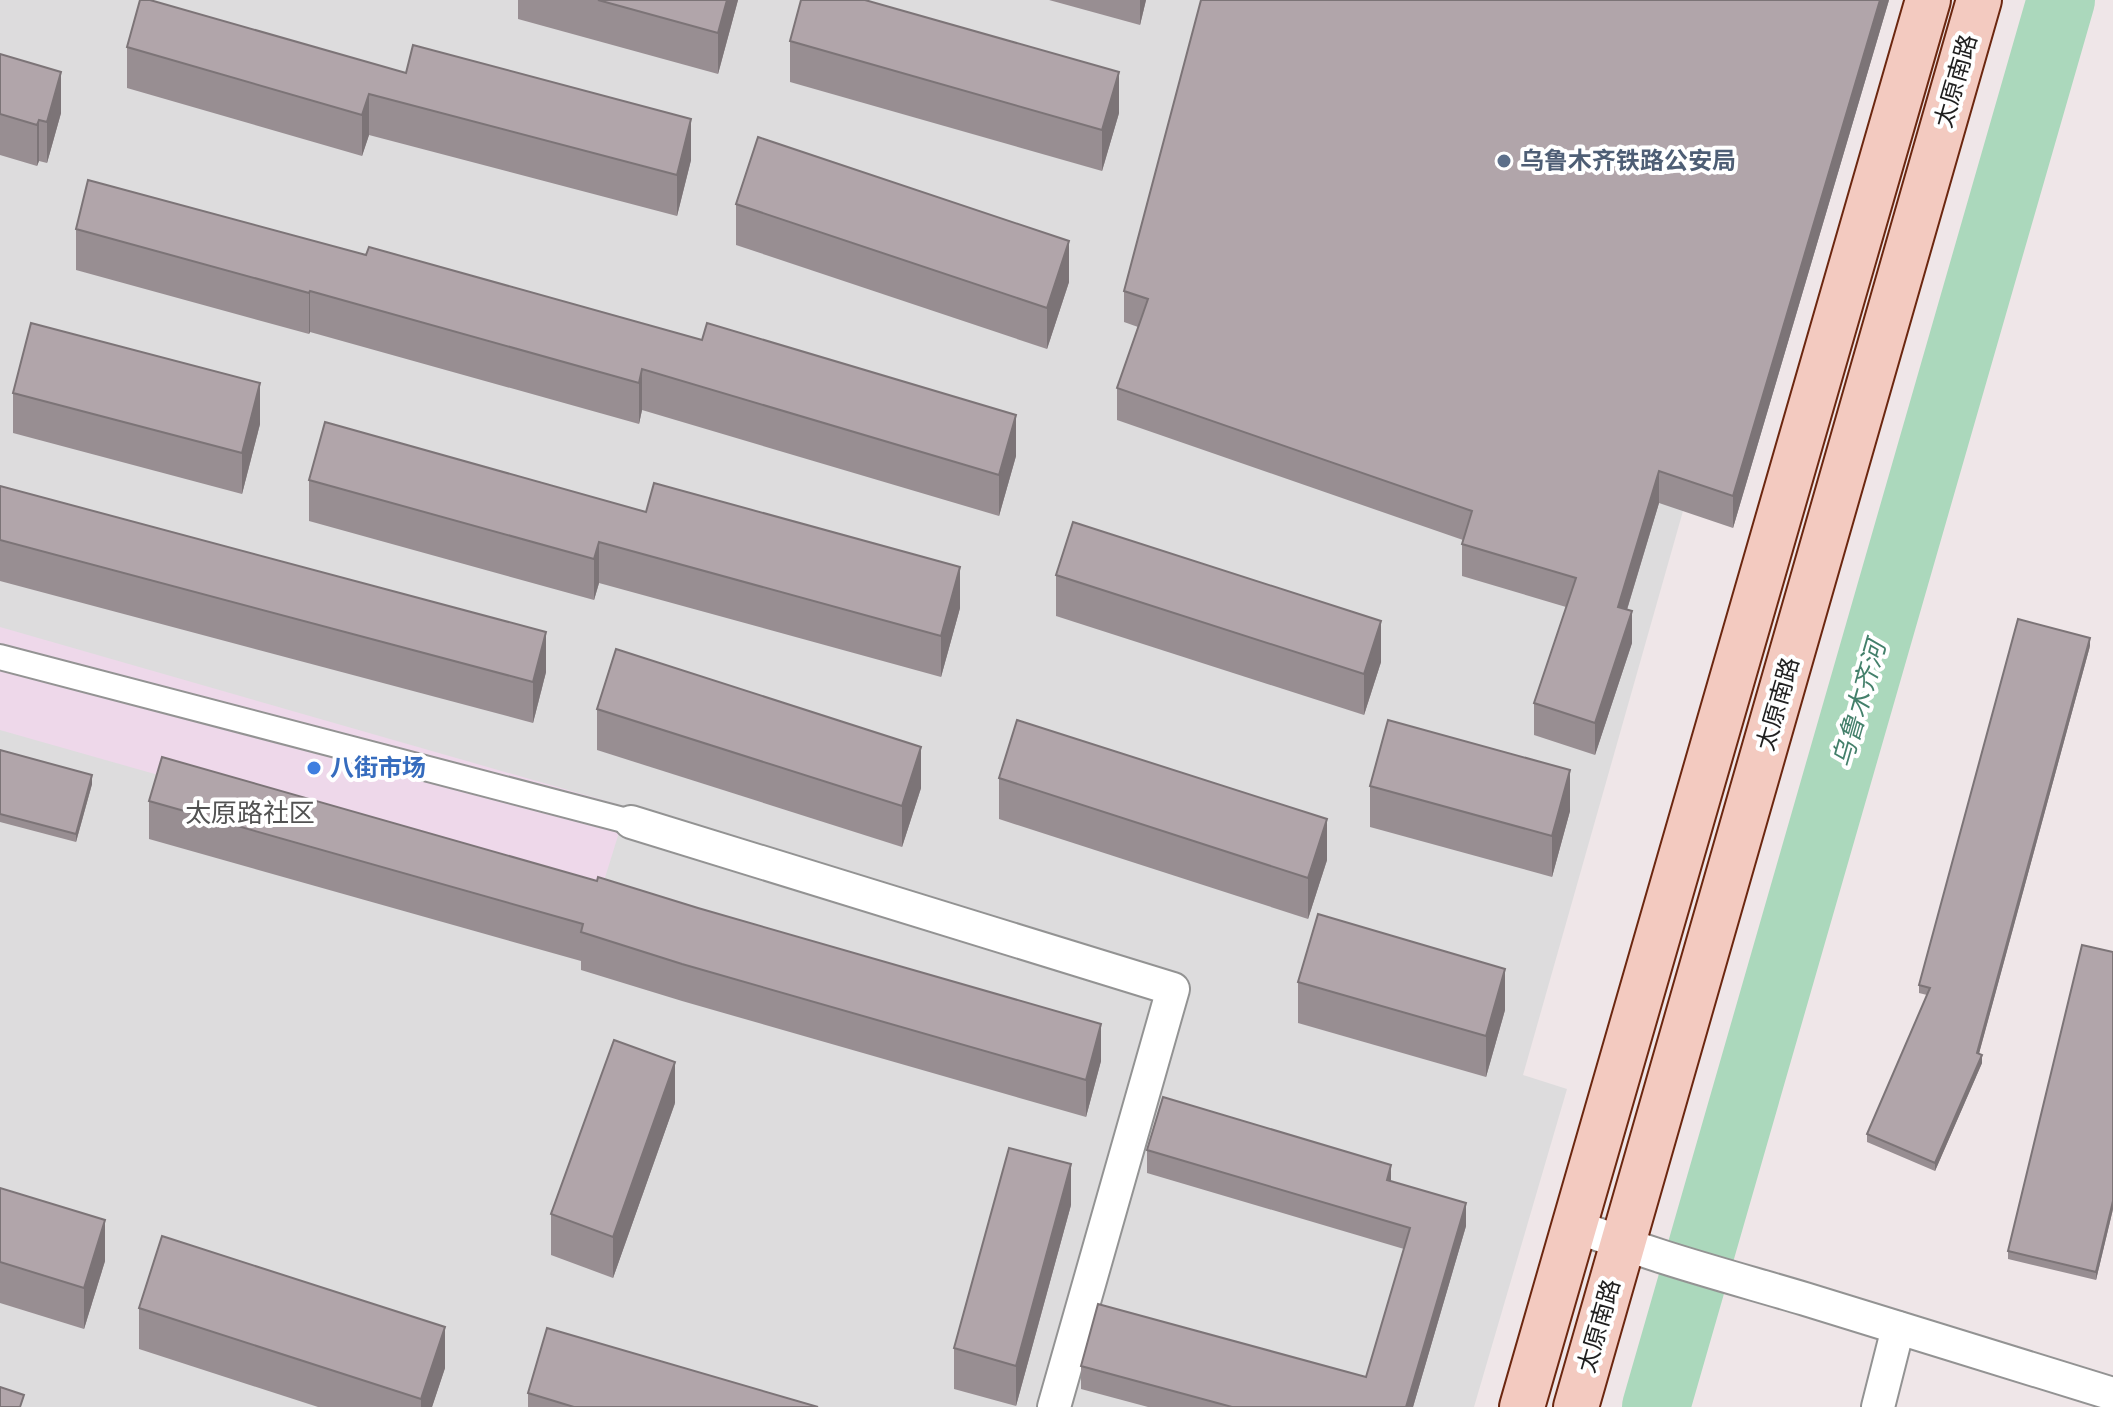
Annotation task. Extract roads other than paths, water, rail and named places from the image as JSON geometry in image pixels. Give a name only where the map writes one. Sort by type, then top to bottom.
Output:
[{"type":"main road","points":[[1522,1407],[1928,0]]},
{"type":"main road","name":"太原南路","points":[[1576,1407],[1979,0]]},
{"type":"street","points":[[0,657],[631,822],[1173,989],[1054,1407]]},
{"type":"street","points":[[1574,1225],[1663,1258],[2113,1394]]},
{"type":"street","points":[[1878,1407],[1898,1328]]},
{"type":"waterway","name":"乌鲁木齐河","points":[[1656,1407],[2061,0]]},
{"type":"place","name":"乌鲁木齐铁路公安局","points":[[1504,161]]},
{"type":"place","name":"八街市场","points":[[314,768]]},
{"type":"district","name":"太原路社区","points":[[250,813]]}]
